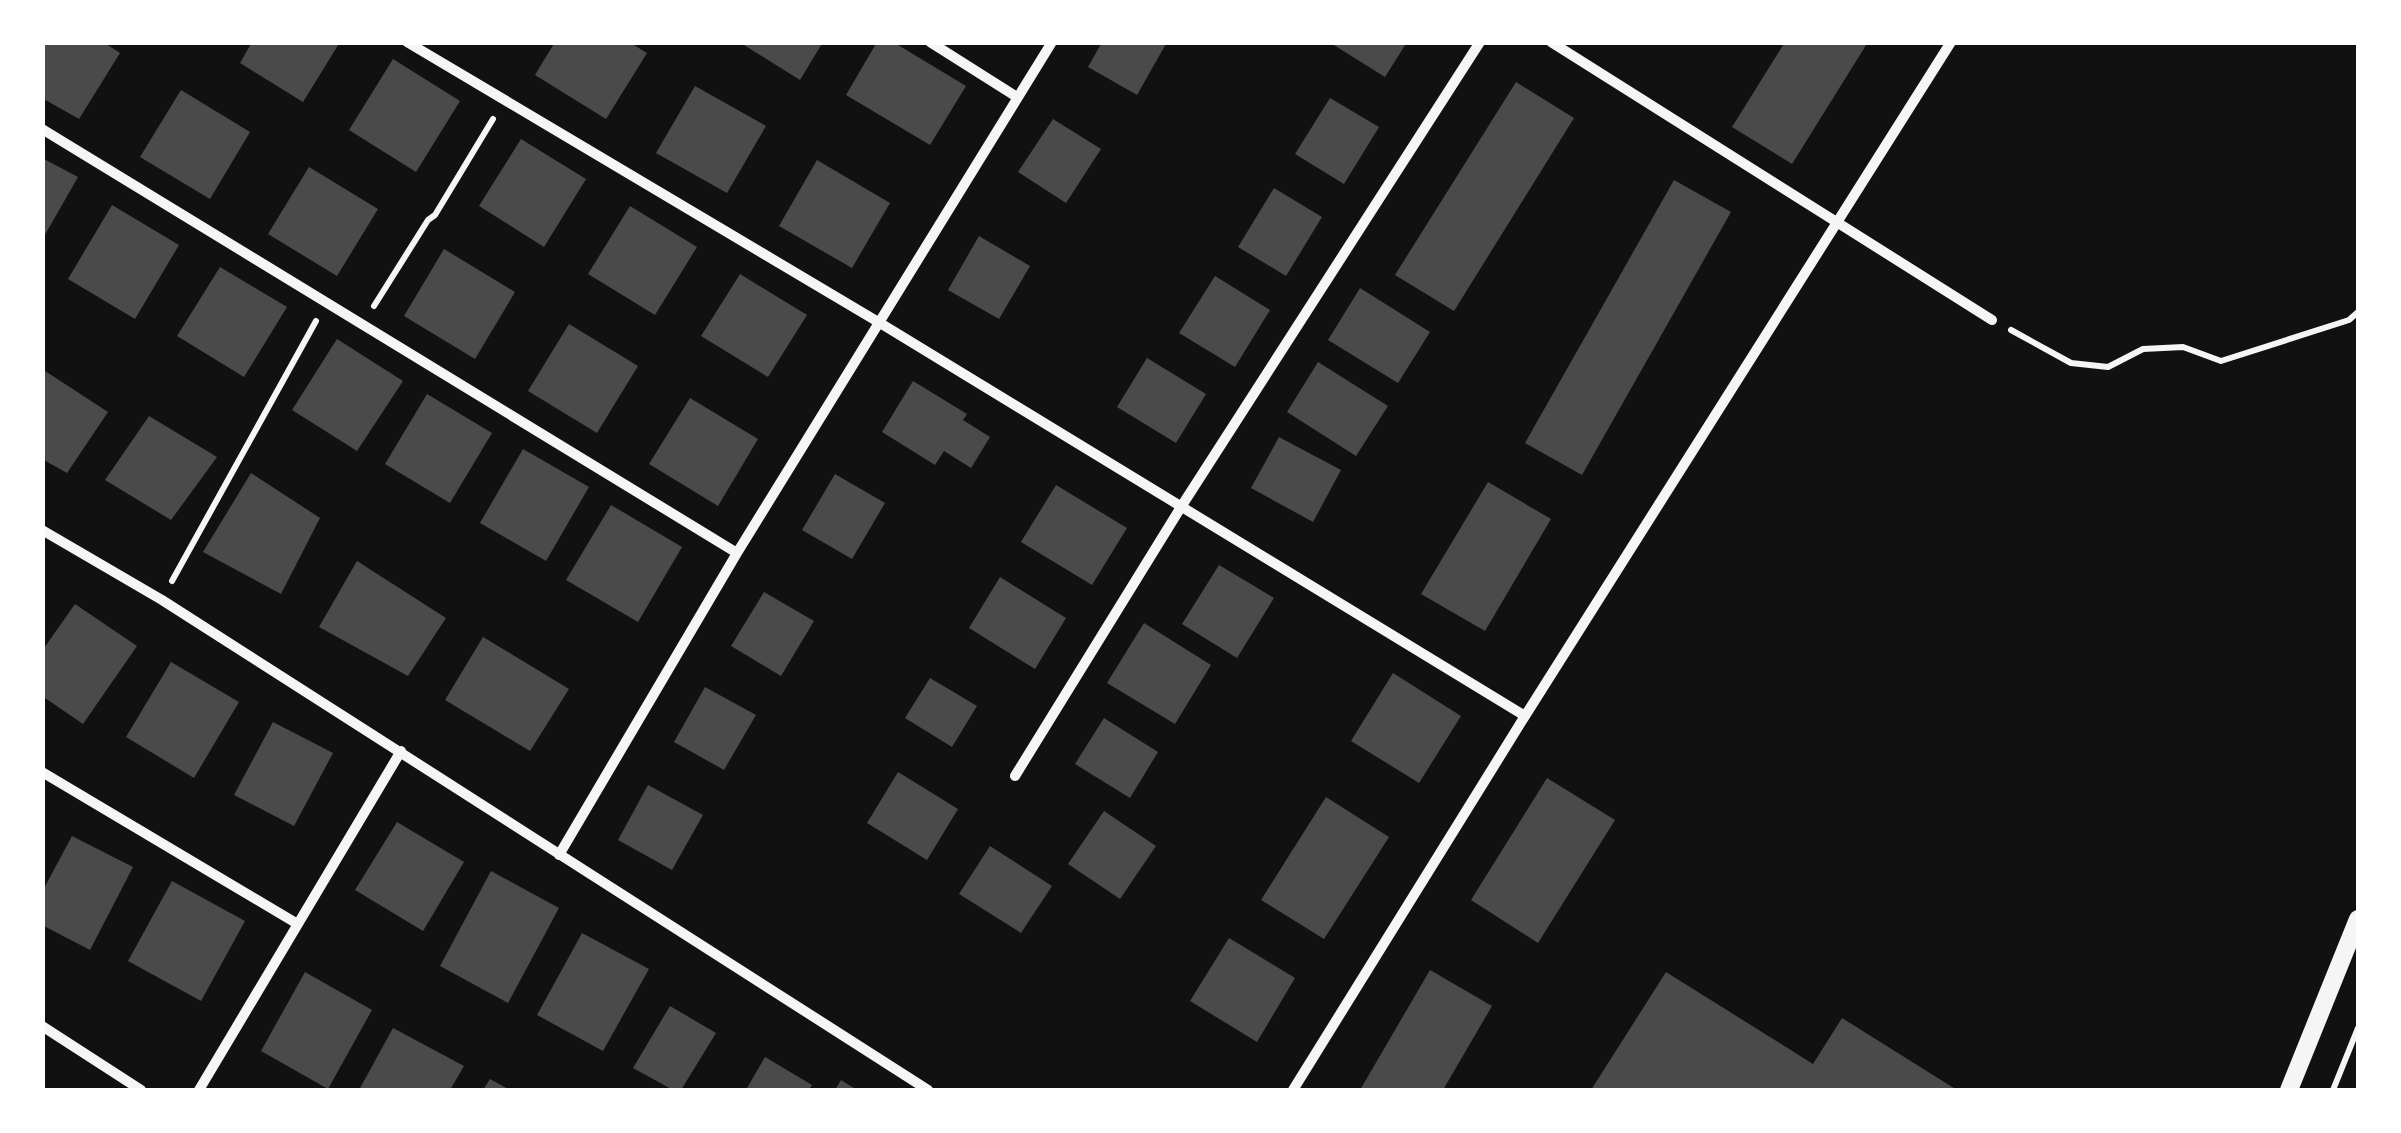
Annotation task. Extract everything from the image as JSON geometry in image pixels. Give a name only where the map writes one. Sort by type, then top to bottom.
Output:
[{"type":"street","points":[[407,42],[880,323],[1525,716]]},
{"type":"street","points":[[930,42],[1017,97]]},
{"type":"street","points":[[558,855],[737,553],[1052,42]]},
{"type":"street","points":[[1015,776],[1181,507],[1480,42]]},
{"type":"street","points":[[1551,42],[1992,320]]},
{"type":"street","points":[[1294,1090],[1951,42]]},
{"type":"street","points":[[42,129],[737,553]]},
{"type":"street","points":[[42,530],[162,600],[401,751],[928,1090]]},
{"type":"street","points":[[198,1090],[401,751]]},
{"type":"street","points":[[42,772],[296,923]]},
{"type":"street","points":[[2289,1090],[2358,919]]},
{"type":"street","points":[[42,1026],[141,1090]]},
{"type":"path","points":[[362,324],[428,220],[435,215],[504,101]]},
{"type":"path","points":[[162,600],[326,302]]},
{"type":"path","points":[[1992,320],[2071,364],[2108,368],[2143,349],[2183,347],[2221,361],[2349,320],[2358,312]]},
{"type":"path","points":[[2334,1090],[2358,1028]]},
{"type":"building","points":[[42,42],[103,42],[120,53],[79,119],[42,98]]},
{"type":"building","points":[[252,42],[340,42],[303,102],[240,63]]},
{"type":"building","points":[[555,42],[629,42],[647,53],[606,119],[535,75]]},
{"type":"building","points":[[739,42],[823,42],[800,80]]},
{"type":"building","points":[[877,42],[893,42],[966,86],[930,145],[846,95]]},
{"type":"building","points":[[1102,42],[1167,42],[1137,95],[1088,67]]},
{"type":"building","points":[[1329,42],[1407,42],[1385,77]]},
{"type":"building","points":[[1785,42],[1868,42],[1792,164],[1732,127]]},
{"type":"building","points":[[393,59],[460,101],[416,172],[349,130]]},
{"type":"building","points":[[1516,82],[1574,118],[1454,311],[1395,275]]},
{"type":"building","points":[[695,86],[766,126],[727,193],[656,153]]},
{"type":"building","points":[[181,90],[250,132],[210,199],[140,157]]},
{"type":"building","points":[[1330,98],[1379,127],[1344,184],[1295,154]]},
{"type":"building","points":[[1053,119],[1101,149],[1066,203],[1018,172]]},
{"type":"building","points":[[521,139],[586,179],[544,247],[479,206]]},
{"type":"building","points":[[42,158],[78,177],[42,240]]},
{"type":"building","points":[[817,160],[890,203],[852,268],[779,226]]},
{"type":"building","points":[[309,167],[378,209],[337,276],[268,234]]},
{"type":"building","points":[[1674,180],[1731,212],[1582,475],[1525,443]]},
{"type":"building","points":[[1274,188],[1322,217],[1286,276],[1238,247]]},
{"type":"building","points":[[112,205],[179,245],[135,319],[68,279]]},
{"type":"building","points":[[630,206],[697,247],[655,315],[588,274]]},
{"type":"building","points":[[979,236],[1030,266],[999,319],[948,290]]},
{"type":"building","points":[[444,249],[515,292],[475,359],[404,316]]},
{"type":"building","points":[[220,267],[287,307],[244,377],[177,336]]},
{"type":"building","points":[[740,274],[807,315],[768,377],[701,336]]},
{"type":"building","points":[[1215,276],[1270,310],[1235,367],[1179,333]]},
{"type":"building","points":[[1360,288],[1430,332],[1398,383],[1328,340]]},
{"type":"building","points":[[569,324],[638,366],[597,433],[528,391]]},
{"type":"building","points":[[337,339],[403,381],[357,451],[292,410]]},
{"type":"building","points":[[1147,358],[1206,394],[1176,443],[1117,407]]},
{"type":"building","points":[[1318,362],[1388,406],[1356,456],[1287,412]]},
{"type":"building","points":[[42,369],[108,412],[67,473],[42,459]]},
{"type":"building","points":[[913,381],[967,414],[963,420],[990,437],[971,468],[944,451],[935,465],[882,432]]},
{"type":"building","points":[[427,394],[492,433],[450,503],[385,464]]},
{"type":"building","points":[[690,398],[758,439],[718,506],[649,464]]},
{"type":"building","points":[[149,416],[217,457],[171,520],[105,480]]},
{"type":"building","points":[[1279,437],[1341,470],[1313,522],[1251,488]]},
{"type":"building","points":[[523,449],[589,487],[546,561],[480,523]]},
{"type":"building","points":[[251,473],[320,518],[281,594],[203,552]]},
{"type":"building","points":[[835,474],[885,503],[852,559],[802,530]]},
{"type":"building","points":[[1488,482],[1551,519],[1485,631],[1421,594]]},
{"type":"building","points":[[1056,485],[1127,528],[1092,585],[1021,542]]},
{"type":"building","points":[[611,505],[682,547],[638,622],[566,580]]},
{"type":"building","points":[[357,561],[446,618],[408,676],[319,627]]},
{"type":"building","points":[[1219,565],[1274,598],[1237,658],[1182,624]]},
{"type":"building","points":[[1000,577],[1066,618],[1035,669],[969,628]]},
{"type":"building","points":[[764,592],[814,621],[781,676],[731,646]]},
{"type":"building","points":[[75,604],[137,646],[83,724],[42,696],[42,651]]},
{"type":"building","points":[[1144,623],[1211,665],[1175,724],[1107,683]]},
{"type":"building","points":[[483,637],[569,689],[530,751],[445,700]]},
{"type":"building","points":[[171,662],[239,702],[194,778],[126,737]]},
{"type":"building","points":[[1393,673],[1461,716],[1419,783],[1351,741]]},
{"type":"building","points":[[930,678],[977,706],[952,747],[905,718]]},
{"type":"building","points":[[705,687],[756,715],[724,770],[674,742]]},
{"type":"building","points":[[1104,718],[1158,752],[1130,798],[1075,764]]},
{"type":"building","points":[[273,722],[333,753],[294,826],[234,795]]},
{"type":"building","points":[[898,772],[958,809],[927,860],[867,823]]},
{"type":"building","points":[[1547,778],[1615,820],[1538,943],[1471,900]]},
{"type":"building","points":[[648,785],[703,815],[672,870],[618,840]]},
{"type":"building","points":[[1326,797],[1389,837],[1324,939],[1261,900]]},
{"type":"building","points":[[1104,811],[1156,846],[1120,899],[1068,864]]},
{"type":"building","points":[[397,822],[464,862],[423,931],[355,890]]},
{"type":"building","points":[[72,836],[133,867],[90,950],[42,925],[42,892]]},
{"type":"building","points":[[990,846],[1052,886],[1021,933],[959,894]]},
{"type":"building","points":[[491,871],[559,908],[508,1003],[440,966]]},
{"type":"building","points":[[172,881],[245,921],[201,1001],[128,961]]},
{"type":"building","points":[[582,933],[649,969],[603,1051],[537,1015]]},
{"type":"building","points":[[1229,938],[1295,978],[1257,1042],[1190,1001]]},
{"type":"building","points":[[1430,970],[1492,1006],[1443,1090],[1360,1090]]},
{"type":"building","points":[[305,972],[372,1010],[328,1089],[261,1051]]},
{"type":"building","points":[[1666,972],[1813,1064],[1842,1018],[1957,1090],[1591,1090]]},
{"type":"building","points":[[670,1006],[716,1033],[681,1090],[673,1090],[633,1068]]},
{"type":"building","points":[[393,1028],[464,1066],[450,1090],[359,1090]]},
{"type":"building","points":[[765,1057],[812,1085],[809,1090],[746,1090]]},
{"type":"building","points":[[490,1079],[510,1090],[483,1090]]},
{"type":"building","points":[[841,1080],[857,1090],[835,1090]]}]
